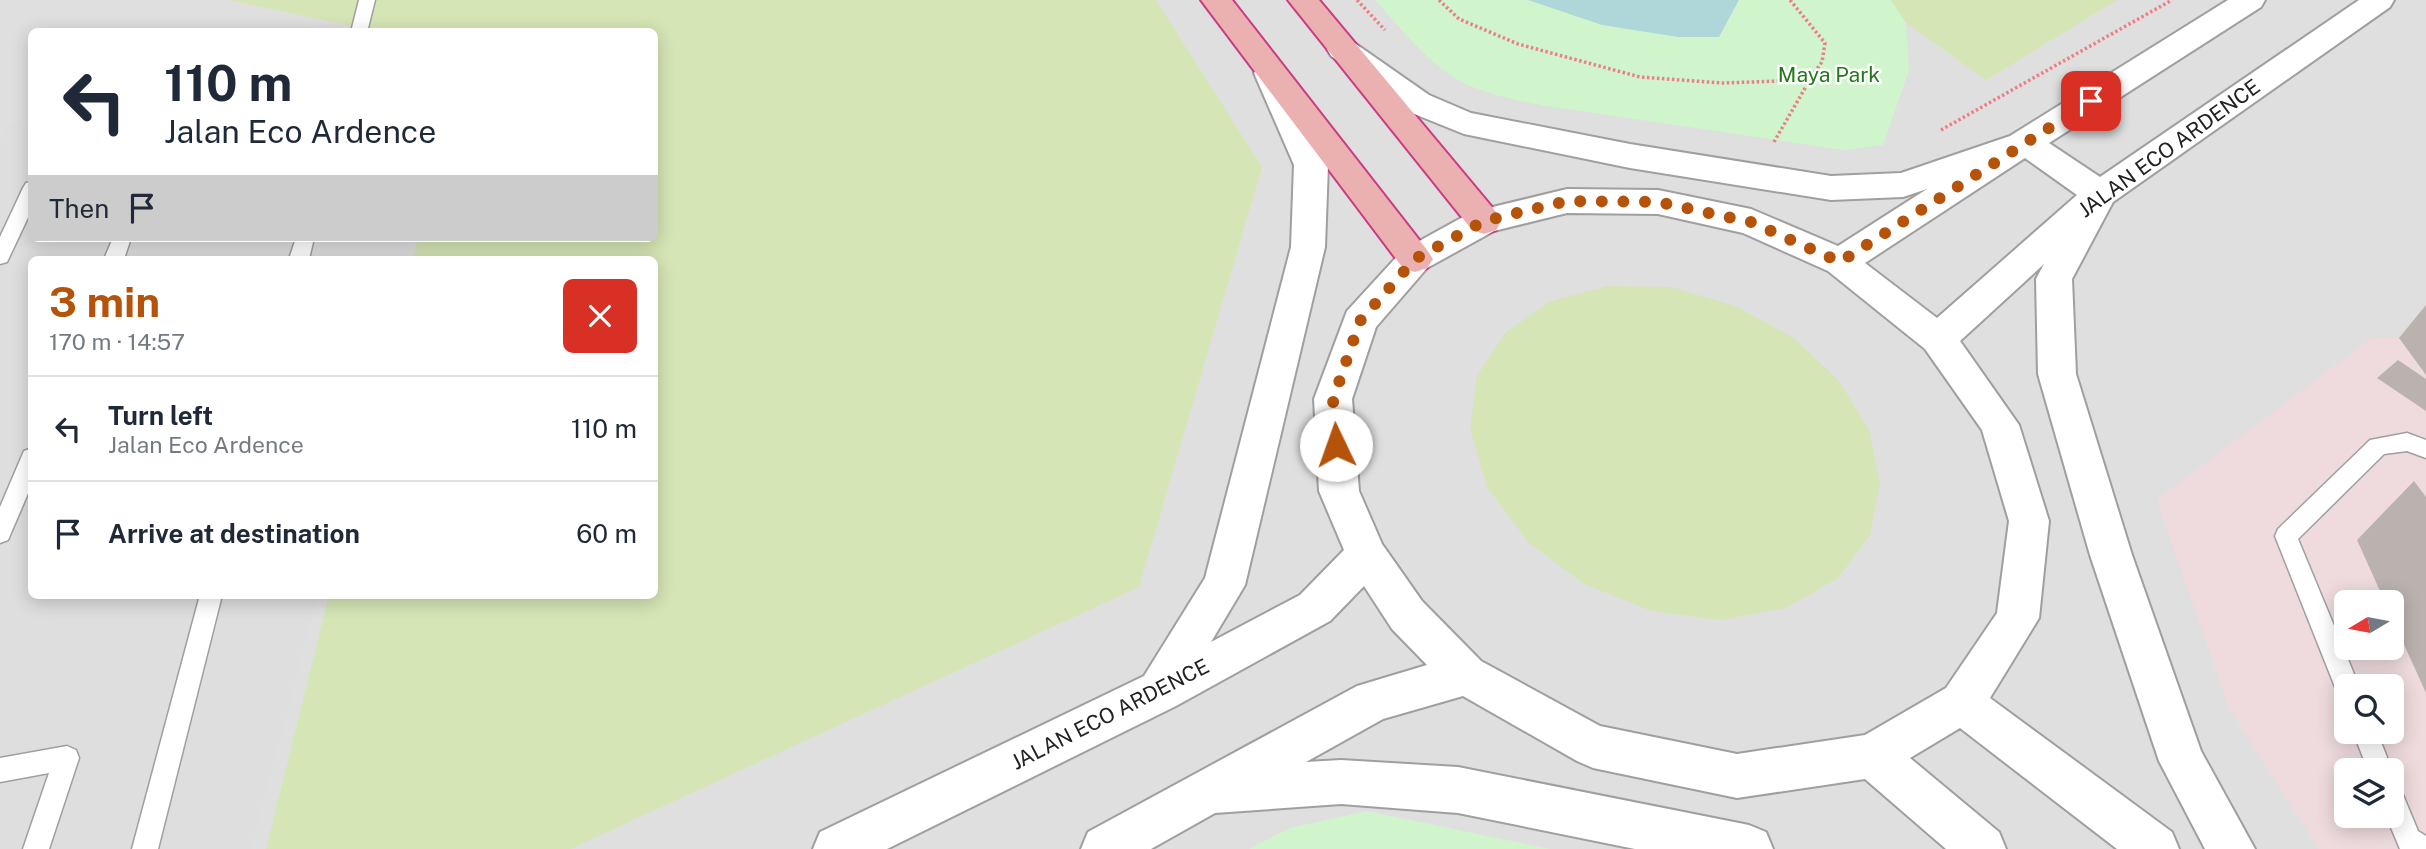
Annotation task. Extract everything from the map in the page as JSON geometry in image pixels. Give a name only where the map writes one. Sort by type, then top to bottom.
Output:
[{"type":"highway","points":[[1216,0],[1415,259]]},
{"type":"highway","points":[[1303,0],[1484,221]]},
{"type":"street","points":[[1840,262],[2199,30],[2250,0]]},
{"type":"street","name":"JALAN ECO ARDENCE","points":[[1938,339],[2100,194],[2379,0]]},
{"type":"street","points":[[1341,47],[1418,103],[1464,124],[1630,156],[1831,188],[1903,184],[2026,143]]},
{"type":"street","points":[[1160,691],[1193,632],[1224,585],[1308,247],[1311,165],[1270,73]]},
{"type":"street","points":[[2026,143],[2100,194],[2054,279],[2057,374],[2111,555],[2182,761],[2231,849]]},
{"type":"street","points":[[1567,201],[1658,202],[1751,222],[1840,262],[1938,339],[2000,425],[2029,521],[2018,618],[1962,703],[1872,756],[1737,776],[1593,746],[1466,675],[1407,615],[1367,555],[1339,491],[1333,400],[1360,321],[1415,259],[1484,221],[1567,201]]},
{"type":"street","name":"JALAN ECO ARDENCE","points":[[837,849],[1160,691],[1315,608],[1367,555]]},
{"type":"street","points":[[1105,849],[1373,701],[1466,675]]},
{"type":"street","points":[[1962,703],[2155,849]]},
{"type":"street","points":[[1872,756],[1982,849]]},
{"type":"street","points":[[1210,791],[1341,782],[1458,790],[1748,849]]},
{"type":"lane","points":[[360,28],[367,0]]},
{"type":"lane","points":[[0,257],[28,197]]},
{"type":"lane","points":[[2342,674],[2286,536],[2378,446],[2407,442],[2426,449]]},
{"type":"lane","points":[[0,533],[28,466]]},
{"type":"lane","points":[[145,849],[210,599]]},
{"type":"lane","points":[[0,770],[67,758],[36,849]]},
{"type":"lane","points":[[2404,828],[2409,840],[2422,849]]},
{"type":"path","points":[[1357,0],[1385,31]]},
{"type":"path","points":[[1439,0],[1458,19],[1518,44],[1640,77],[1722,83],[1780,81],[1812,76]]},
{"type":"path","points":[[1766,176],[1769,153],[1822,62],[1825,43],[1790,0]]},
{"type":"path","points":[[1937,132],[2172,0]]},
{"type":"shaded area","points":[[0,0],[2426,0],[2426,849],[0,849]]},
{"type":"shaded area","points":[[28,121],[28,242],[412,242],[408,256],[28,256],[28,599],[317,599],[251,849],[0,849],[0,141],[9,124]]},
{"type":"shaded area","points":[[2371,338],[2399,338],[2426,375],[2426,849],[2319,849],[2229,708],[2157,500]]},
{"type":"green space","points":[[229,0],[1156,0],[1262,167],[1139,587],[570,849],[266,849],[328,599],[658,599],[658,256],[414,256],[417,242],[658,242],[658,28],[361,28]]},
{"type":"green space","name":"Maya Park","points":[[1375,0],[1891,0],[1906,23],[1909,70],[1883,145],[1844,150],[1541,105],[1485,91],[1463,83],[1432,61]]},
{"type":"green space","points":[[1891,0],[2117,0],[1986,80],[1906,23]]},
{"type":"green space","points":[[1608,286],[1671,287],[1736,306],[1795,339],[1839,381],[1869,430],[1880,484],[1870,535],[1838,578],[1786,608],[1721,620],[1651,611],[1584,584],[1528,542],[1487,487],[1470,429],[1477,376],[1506,332],[1551,301]]},
{"type":"green space","points":[[1367,811],[1550,849],[1249,849],[1290,828]]},
{"type":"water","points":[[1528,0],[1739,0],[1719,37],[1678,37],[1602,25]]},
{"type":"building","points":[[2426,305],[2426,375],[2399,338]]},
{"type":"building","points":[[2398,360],[2426,379],[2426,411],[2377,378]]},
{"type":"building","points":[[2414,481],[2426,497],[2426,693],[2404,644],[2404,590],[2380,590],[2357,540]]},
{"type":"route","points":[[1336,445],[1333,400],[1360,321],[1415,259],[1484,221],[1567,201],[1658,202],[1751,222],[1840,262],[2091,101]]}]
